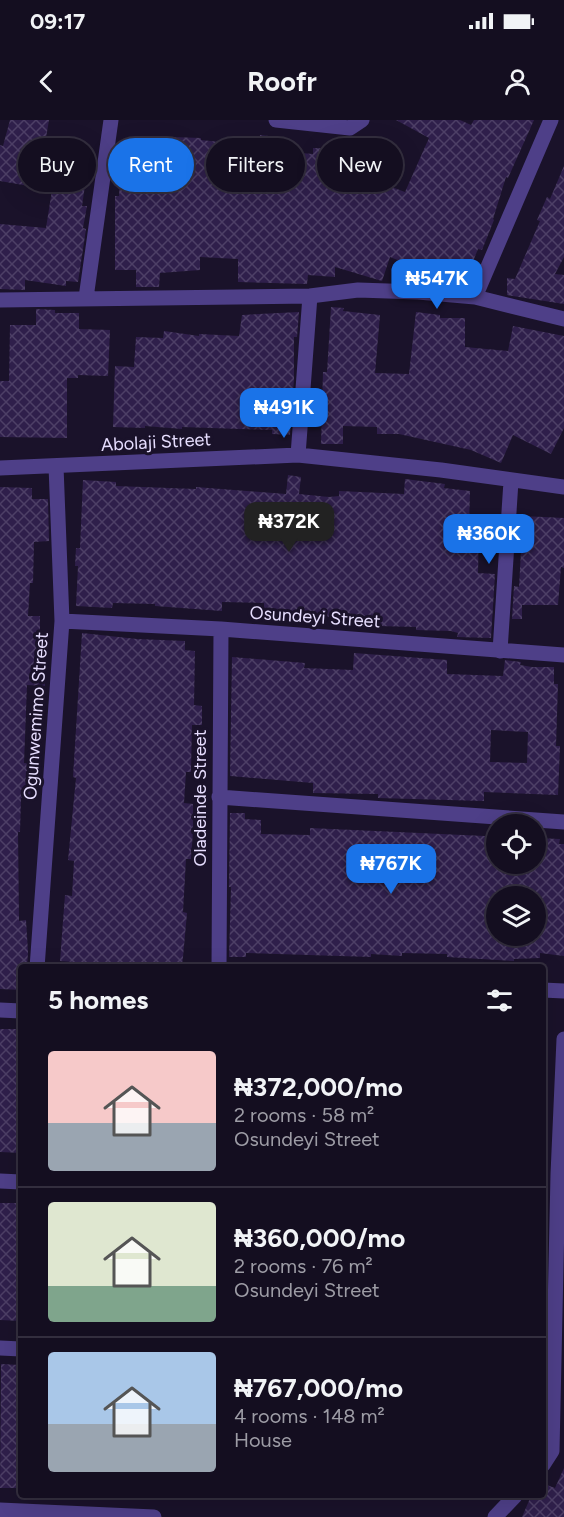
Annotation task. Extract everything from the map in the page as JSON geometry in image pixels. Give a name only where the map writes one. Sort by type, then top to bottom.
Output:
[{"type":"street","points":[[86,298],[111,120]]},
{"type":"street","points":[[276,120],[350,128],[362,120]]},
{"type":"street","points":[[474,297],[551,120]]},
{"type":"street","points":[[0,300],[310,296],[358,290],[418,292],[474,297],[564,319]]},
{"type":"street","points":[[298,455],[310,296]]},
{"type":"street","name":"Abolaji Street","points":[[0,468],[298,455],[441,470],[564,487]]},
{"type":"street","name":"Ogunwemimo Street","points":[[36,964],[62,621],[56,466]]},
{"type":"street","points":[[500,651],[511,481]]},
{"type":"street","name":"Osundeyi Street","points":[[62,621],[221,629],[564,655]]},
{"type":"street","name":"Oladeinde Street","points":[[219,964],[221,629]]},
{"type":"street","points":[[219,797],[564,822]]},
{"type":"street","points":[[546,990],[564,991]]},
{"type":"street","points":[[0,1010],[18,1011]]},
{"type":"street","points":[[546,1460],[552,1451],[548,1368],[564,1039]]},
{"type":"street","points":[[0,1181],[18,1182]]},
{"type":"street","points":[[0,1348],[18,1349]]},
{"type":"street","points":[[495,1517],[513,1498]]},
{"type":"street","points":[[0,1510],[154,1517]]},
{"type":"building","points":[[10,120],[49,120],[46,138],[18,138],[18,184],[0,181],[0,145],[3,146]]},
{"type":"building","points":[[396,120],[460,120],[471,125],[474,120],[534,120],[508,178],[506,177],[494,220],[482,250],[478,249],[463,286],[390,257],[382,281],[335,267],[335,277],[308,275],[307,284],[238,282],[238,259],[200,257],[200,270],[160,273],[159,287],[136,287],[136,270],[115,270],[115,196],[119,196],[119,192],[194,192],[194,138],[172,137],[201,138],[206,141],[206,192],[305,192],[305,153],[313,154],[313,148],[317,148],[317,192],[405,192],[429,138]]},
{"type":"building","points":[[260,135],[277,138],[260,138]]},
{"type":"building","points":[[564,166],[564,257],[555,274],[564,275],[564,304],[507,295],[507,278],[515,279],[540,221],[537,220],[547,197],[550,199]]},
{"type":"building","points":[[52,192],[84,192],[82,206],[87,206],[83,228],[86,229],[78,282],[66,281],[66,286],[25,280],[25,290],[0,289],[0,224],[46,228]]},
{"type":"building","points":[[331,307],[344,308],[343,311],[380,315],[375,373],[409,374],[416,312],[440,315],[440,318],[465,318],[465,347],[508,351],[513,326],[564,336],[564,428],[551,454],[513,435],[501,463],[471,450],[399,434],[377,434],[377,427],[343,426],[343,444],[321,444],[323,372],[327,372]]},
{"type":"building","points":[[36,309],[55,310],[55,313],[79,313],[79,329],[110,330],[108,376],[78,375],[78,378],[67,378],[67,438],[0,437],[0,381],[9,381],[10,325],[36,325]]},
{"type":"building","points":[[299,312],[297,337],[294,337],[290,435],[272,434],[272,430],[113,427],[115,366],[134,367],[136,337],[163,338],[164,331],[199,336],[199,334],[239,336],[242,315]]},
{"type":"building","points":[[288,475],[301,477],[299,494],[329,497],[339,496],[339,491],[404,494],[405,479],[445,484],[444,488],[470,491],[469,526],[479,526],[478,573],[495,574],[491,638],[457,637],[458,633],[451,631],[416,630],[416,627],[377,626],[377,621],[264,611],[264,603],[222,602],[222,611],[155,606],[155,604],[113,603],[112,608],[76,606],[78,566],[75,566],[76,548],[80,548],[83,480],[116,482],[116,486],[196,489],[196,487],[286,494]]},
{"type":"building","points":[[0,487],[32,488],[32,499],[48,499],[49,541],[34,542],[33,583],[30,583],[28,616],[40,616],[40,651],[46,651],[45,686],[27,685],[24,763],[32,764],[30,798],[21,798],[20,832],[18,832],[19,921],[26,920],[27,964],[18,964],[18,990],[0,989]]},
{"type":"building","points":[[523,516],[564,518],[564,568],[561,567],[558,605],[522,605],[522,619],[512,619],[514,586],[519,587]]},
{"type":"building","points":[[82,633],[185,641],[185,650],[195,651],[194,705],[202,706],[202,725],[192,725],[191,772],[186,772],[184,803],[193,804],[193,831],[191,859],[186,859],[183,912],[187,913],[182,964],[100,964],[60,961],[65,895],[72,896],[74,861],[68,860],[76,778],[73,777]]},
{"type":"building","points":[[354,653],[447,660],[447,674],[503,676],[505,660],[521,662],[520,665],[532,667],[554,667],[554,684],[558,684],[556,746],[560,746],[558,795],[484,792],[484,801],[378,798],[378,794],[313,793],[313,783],[230,776],[232,657],[305,663],[304,668],[353,670]],"holes":[[[491,730],[528,732],[527,763],[490,762]]]},
{"type":"building","points":[[230,813],[245,813],[245,819],[261,820],[261,834],[310,835],[310,828],[485,836],[486,874],[546,874],[546,838],[560,839],[559,844],[564,844],[564,956],[540,953],[540,958],[514,959],[514,961],[447,957],[447,954],[402,953],[402,956],[371,954],[371,957],[246,953],[246,957],[229,957],[231,887],[229,887]]},
{"type":"building","points":[[0,1029],[18,1029],[18,1153],[0,1152]]},
{"type":"building","points":[[0,1203],[18,1203],[18,1321],[0,1320]]},
{"type":"building","points":[[1,1364],[18,1365],[16,1488],[0,1488]]},
{"type":"building","points":[[564,1468],[564,1517],[522,1517],[530,1498],[546,1498],[546,1485],[555,1488]]}]
